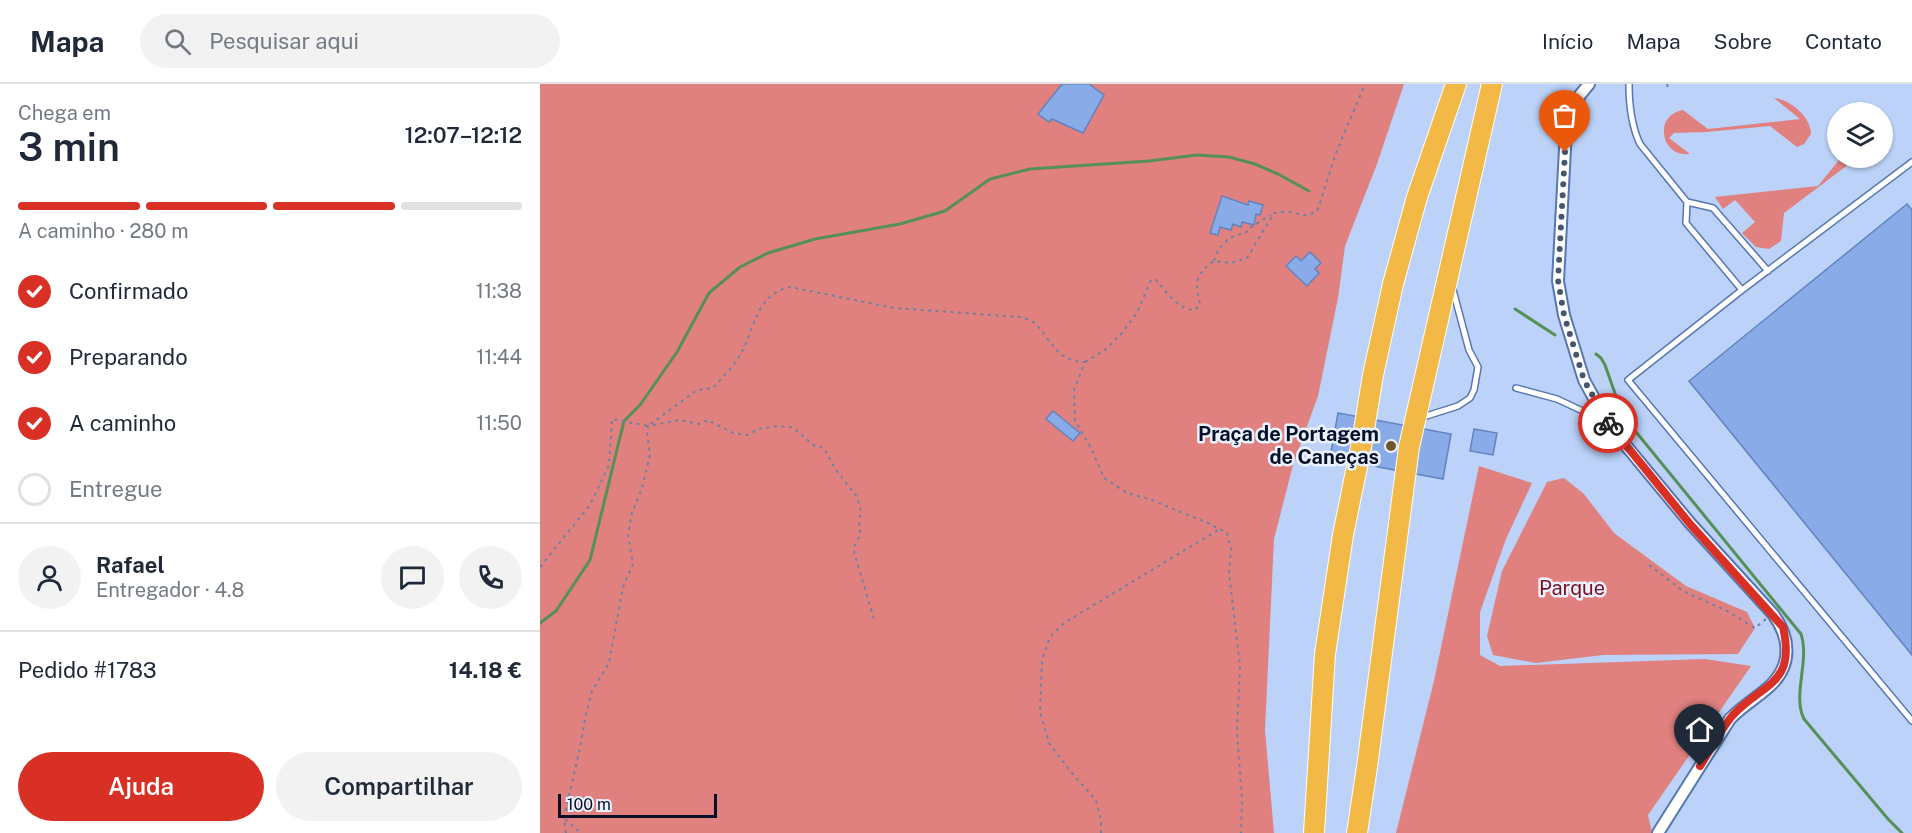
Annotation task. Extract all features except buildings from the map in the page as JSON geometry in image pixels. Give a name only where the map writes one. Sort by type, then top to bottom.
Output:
[{"type":"highway","points":[[1314,833],[1320,715],[1329,624],[1373,375],[1393,284],[1414,207],[1456,84]]},
{"type":"highway","points":[[1357,833],[1409,447],[1492,84]]},
{"type":"street","points":[[1589,84],[1580,95],[1566,130],[1558,280],[1564,315],[1584,380],[1608,423],[1690,524],[1783,627],[1787,645],[1786,660],[1782,669],[1768,688],[1744,704],[1730,719],[1658,833]]},
{"type":"lane","points":[[1629,84],[1629,101],[1635,133],[1640,144],[1687,202],[1713,208],[1768,271]]},
{"type":"lane","points":[[1912,162],[1742,290],[1628,380],[1912,721]]},
{"type":"lane","points":[[1687,202],[1686,223],[1742,290]]},
{"type":"lane","points":[[1416,419],[1458,406],[1470,398],[1474,390],[1478,367],[1469,350],[1448,274]]},
{"type":"lane","points":[[1516,388],[1557,399],[1608,423]]},
{"type":"path","points":[[566,833],[565,819],[586,714],[592,691],[609,663],[623,587],[633,564],[628,535],[632,513],[642,488],[650,455],[648,426],[697,390],[712,388],[717,383],[740,355],[758,311],[770,297],[779,290],[790,287],[894,308],[1020,317],[1033,321],[1054,348],[1064,356],[1076,362],[1085,362],[1105,350],[1121,334],[1137,313],[1151,280],[1156,280],[1188,310],[1195,310],[1200,304],[1196,289],[1202,269],[1214,261],[1218,250],[1229,238],[1249,231],[1251,227],[1274,213],[1312,215],[1318,209],[1336,153],[1365,84]]},
{"type":"path","points":[[1667,84],[1668,89]]},
{"type":"path","points":[[1214,261],[1230,263],[1247,258],[1274,213]]},
{"type":"path","points":[[1085,362],[1074,390],[1075,421],[1091,448],[1104,478],[1128,493],[1149,499],[1227,533],[1231,548],[1229,573],[1240,666],[1238,732],[1242,800],[1241,833]]},
{"type":"path","points":[[540,567],[590,506],[609,465],[612,419],[648,426],[680,420],[699,424],[708,420],[733,433],[747,435],[759,429],[782,425],[792,427],[815,446],[824,448],[836,470],[857,497],[861,511],[860,535],[854,548],[874,622]]},
{"type":"path","points":[[1101,833],[1096,800],[1048,743],[1041,712],[1042,660],[1050,637],[1064,622],[1220,529]]},
{"type":"path","points":[[1649,565],[1683,591],[1726,611],[1755,628],[1773,614]]},
{"type":"path","points":[[565,819],[581,833]]},
{"type":"green space","points":[[540,84],[1404,84],[1377,164],[1345,246],[1338,298],[1318,396],[1293,465],[1274,539],[1265,730],[1274,833],[540,833]]},
{"type":"green space","points":[[1774,98],[1787,102],[1799,110],[1808,121],[1811,134],[1804,144],[1797,147],[1770,126],[1674,133],[1669,138],[1690,154],[1676,152],[1666,142],[1664,131],[1666,121],[1673,114],[1683,110],[1708,129],[1800,119]]},
{"type":"green space","points":[[1833,168],[1844,168],[1784,213],[1781,241],[1769,249],[1756,247],[1742,233],[1755,222],[1735,200],[1723,209],[1715,197],[1818,186]]},
{"type":"green space","points":[[1479,466],[1532,483],[1506,539],[1480,612],[1480,655],[1500,666],[1705,659],[1751,666],[1648,815],[1652,833],[1396,833],[1434,681]]},
{"type":"green space","name":"Parque","points":[[1564,478],[1584,494],[1614,533],[1686,586],[1747,612],[1755,628],[1738,654],[1603,655],[1536,663],[1493,655],[1487,636],[1502,571],[1547,482]]},
{"type":"waterway","points":[[540,623],[556,611],[590,560],[624,421],[640,405],[677,352],[709,293],[740,267],[768,253],[815,239],[900,224],[945,211],[990,179],[1030,169],[1149,161],[1197,155],[1229,157],[1255,164],[1309,191]]},
{"type":"waterway","points":[[1515,309],[1555,335]]},
{"type":"waterway","points":[[1596,354],[1605,365],[1623,416],[1801,634],[1804,655],[1800,699],[1804,719],[1902,833]]},
{"type":"way so far","points":[[1565,152],[1558,280],[1564,315],[1584,380],[1608,423]]},
{"type":"place","name":"Praça de Portagem de Caneças","points":[[1391,446]]},
{"type":"route","points":[[1608,423],[1690,524],[1783,627],[1787,645],[1786,660],[1776,680],[1736,711],[1700,766]]}]
